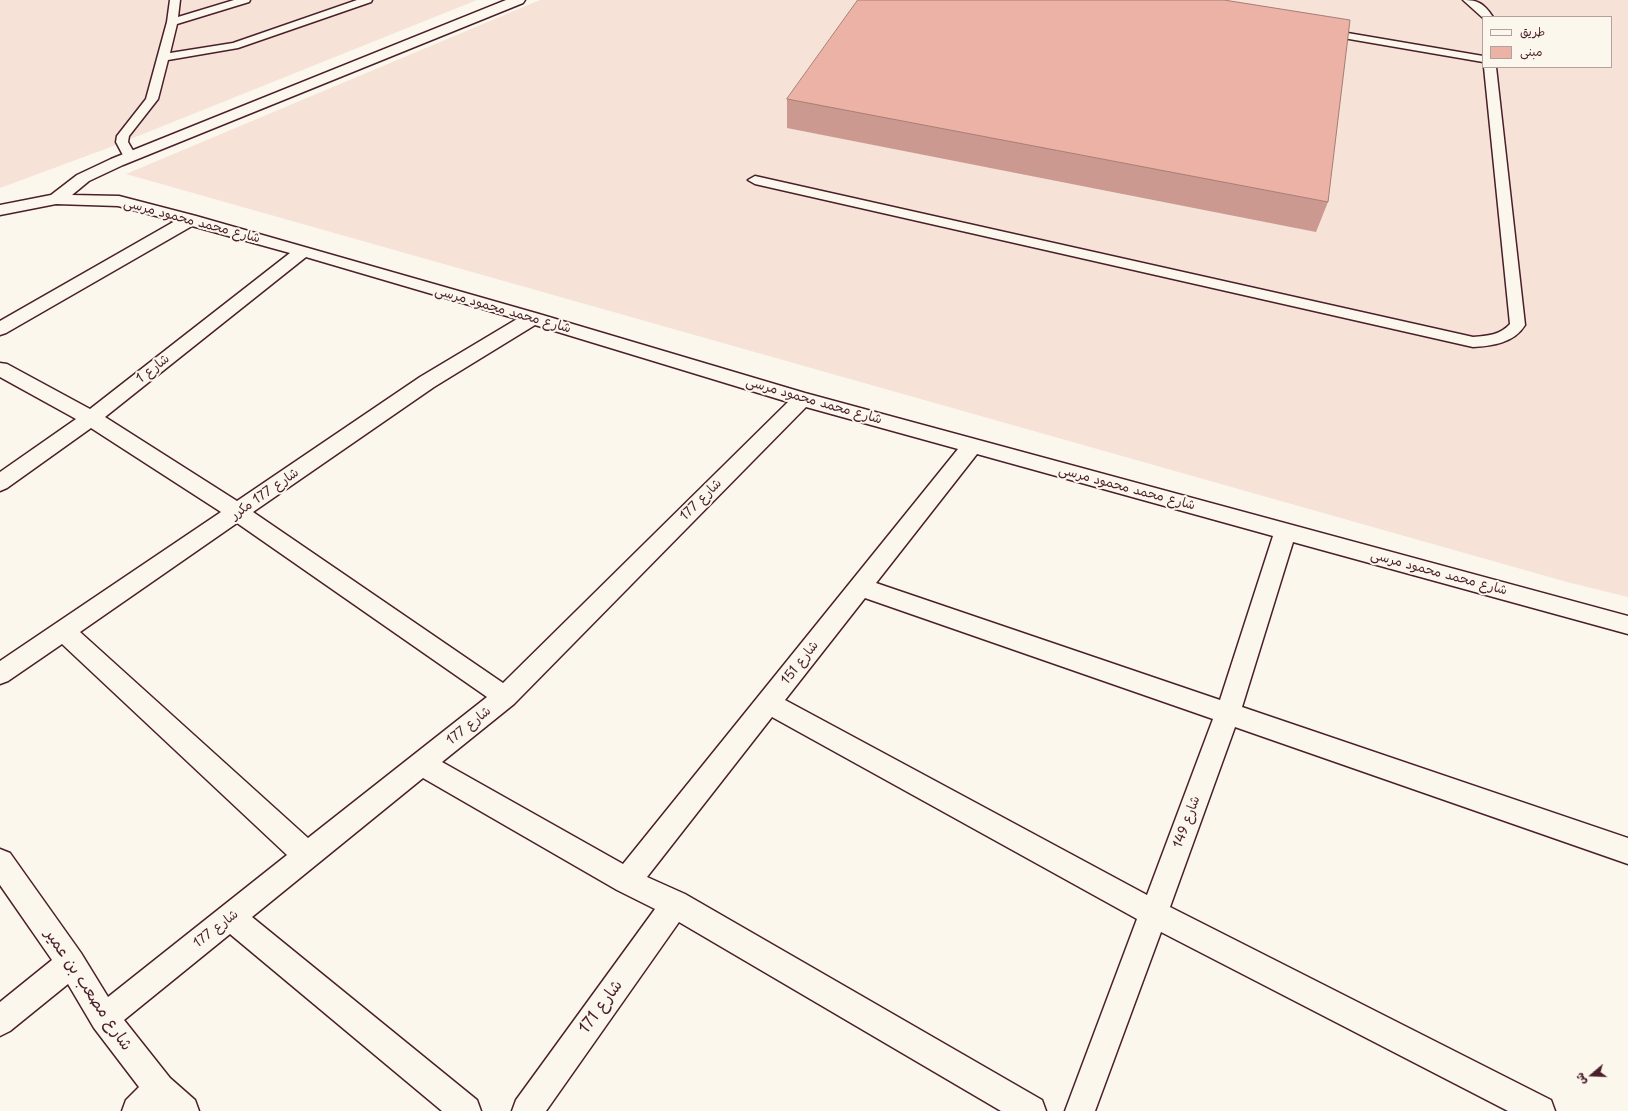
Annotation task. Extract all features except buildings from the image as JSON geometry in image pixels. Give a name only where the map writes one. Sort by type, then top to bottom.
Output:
[{"type":"street","points":[[56,199],[83,178],[130,156],[518,0]]},
{"type":"street","name":"شارع محمد محمود مرسى","points":[[0,210],[56,199],[119,201],[533,318],[802,399],[1628,625]]},
{"type":"street","points":[[0,329],[190,220]]},
{"type":"street","name":"شارع 1","points":[[0,483],[91,418],[303,252]]},
{"type":"street","name":"شارع 177 مكرر","points":[[0,674],[427,382],[533,318]]},
{"type":"street","points":[[0,369],[91,418],[238,512],[505,697]]},
{"type":"street","name":"شارع 177","points":[[104,1018],[505,697],[802,399]]},
{"type":"street","name":"شارع 151","points":[[627,880],[972,446]]},
{"type":"street","name":"شارع 149","points":[[1080,1111],[1228,712],[1286,531]]},
{"type":"street","points":[[860,587],[1228,712],[1628,851]]},
{"type":"street","points":[[63,631],[308,856]]},
{"type":"street","points":[[768,703],[1153,913],[1540,1111]]},
{"type":"street","points":[[422,764],[627,880],[675,904],[1030,1111]]},
{"type":"street","name":"شارع مصعب بن عمير","points":[[0,862],[71,963],[104,1018],[159,1089],[184,1111]]},
{"type":"street","name":"شارع 171","points":[[527,1111],[675,904]]},
{"type":"street","points":[[232,917],[466,1111]]},
{"type":"street","points":[[0,1021],[71,963]]},
{"type":"street","points":[[137,1111],[159,1089]]},
{"type":"lane","points":[[130,156],[122,142],[123,136],[152,99],[172,22],[174,0]]},
{"type":"lane","points":[[172,22],[245,0]]},
{"type":"lane","points":[[163,57],[213,50],[249,42],[366,0]]},
{"type":"lane","points":[[1468,0],[1479,7],[1487,16]]},
{"type":"lane","points":[[1309,30],[1482,59]]},
{"type":"lane","points":[[755,180],[1473,342],[1492,341],[1505,337],[1518,325],[1490,68]]},
{"type":"shaded area","points":[[0,0],[477,0],[108,148],[0,188]]},
{"type":"shaded area","points":[[540,0],[1628,0],[1628,597],[1567,582],[126,174]]}]
